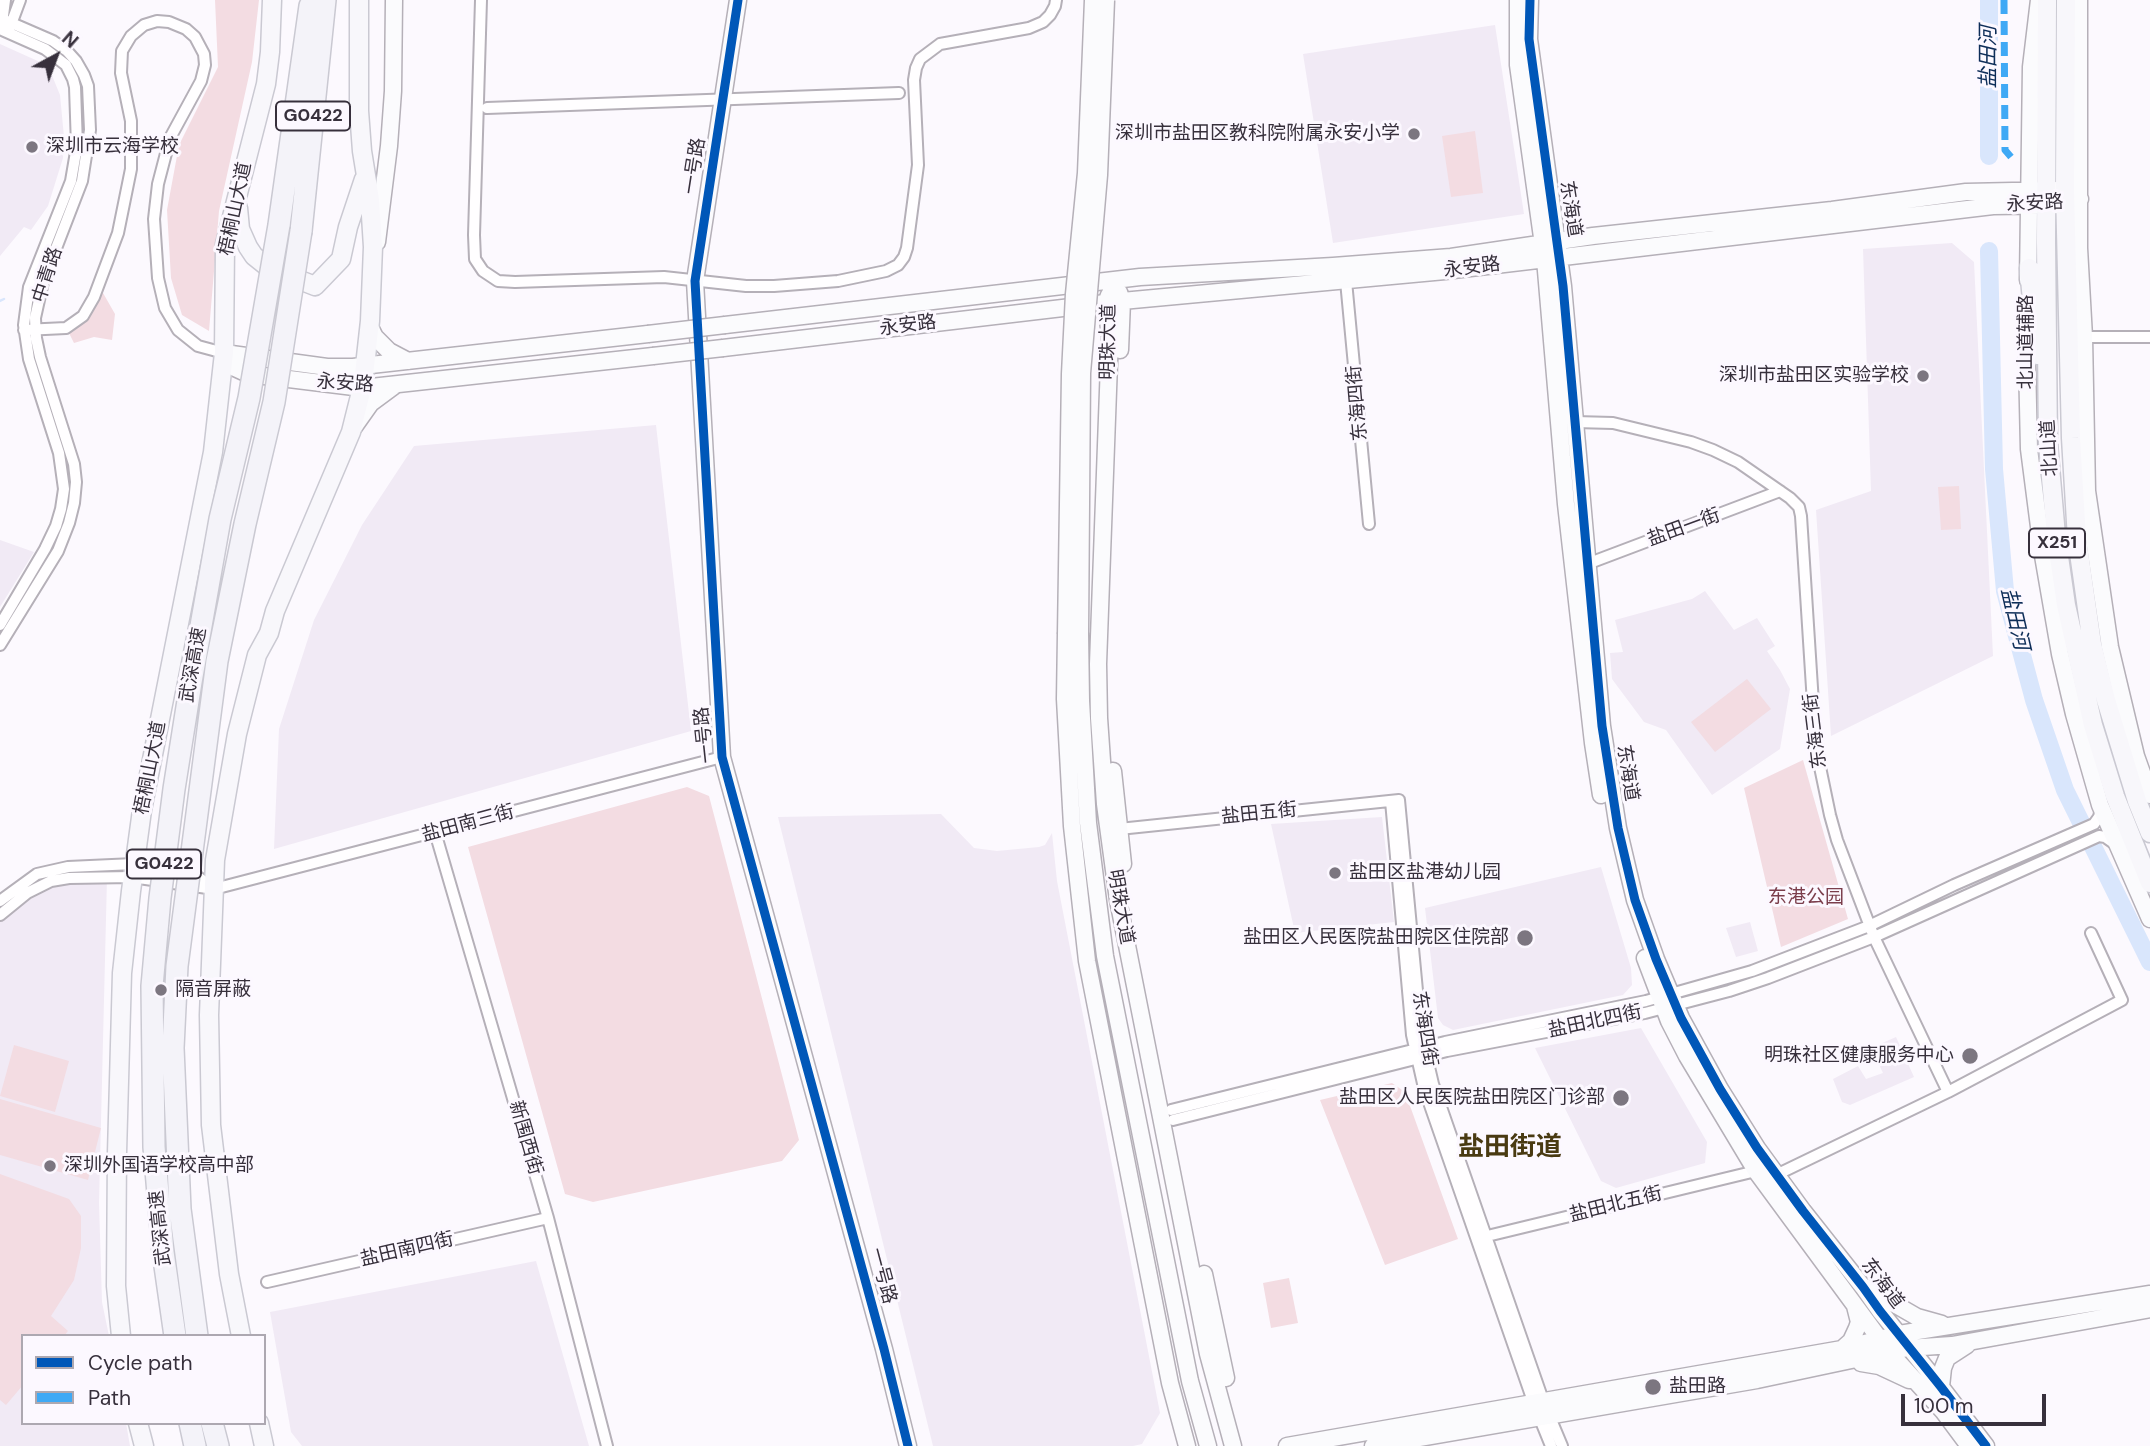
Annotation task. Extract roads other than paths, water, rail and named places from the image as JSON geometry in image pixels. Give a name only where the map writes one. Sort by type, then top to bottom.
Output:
[{"type":"highway","name":"武深高速","points":[[175,1334],[163,1252],[154,1147],[152,986],[160,898],[193,670],[220,519],[249,398],[279,225],[311,0]]},
{"type":"highway","name":"武深高速","points":[[197,1334],[180,1209],[173,1048],[177,966],[216,661],[274,402],[301,231],[325,0]]},
{"type":"highway","points":[[190,1425],[195,1446]]},
{"type":"highway","points":[[213,1425],[218,1446]]},
{"type":"main road","name":"梧桐山大道","points":[[121,1334],[116,1286],[120,1047],[122,973],[133,871],[142,810],[209,475],[224,354],[225,244],[265,84],[270,52],[272,0]]},
{"type":"main road","points":[[241,1334],[229,1274],[211,1125],[209,1015],[215,860],[237,734],[257,655],[269,633],[351,432],[362,388],[370,327],[373,272],[372,224],[359,98],[359,0]]},
{"type":"main road","name":"北山道","points":[[2047,0],[2061,198],[2071,438],[2080,491],[2078,551],[2092,644],[2106,700],[2146,800],[2150,833]]},
{"type":"main road","name":"北山道","points":[[2066,0],[2061,198],[2048,402],[2049,456],[2056,536],[2066,605],[2103,761],[2150,883]]},
{"type":"main road","points":[[239,183],[238,219],[247,247],[269,268],[315,286],[341,259],[348,227],[366,175]]},
{"type":"main road","points":[[2029,268],[2036,353],[2048,402]]},
{"type":"main road","points":[[139,1425],[144,1446]]},
{"type":"main road","points":[[259,1425],[264,1446]]},
{"type":"street","points":[[4,25],[5,0]]},
{"type":"street","points":[[4,25],[20,0]]},
{"type":"street","points":[[373,272],[389,146],[393,91],[394,0]]},
{"type":"street","points":[[481,0],[474,235],[475,259],[484,271],[498,281],[515,282],[664,277],[746,286],[838,281],[886,271],[898,265],[907,248],[918,165],[914,80],[920,59],[940,44],[1029,28],[1043,22],[1055,6],[1056,0]]},
{"type":"street","name":"一号路","points":[[738,0],[695,281],[722,757],[884,1349],[908,1446]]},
{"type":"street","name":"明珠大道","points":[[1093,0],[1086,173],[1069,374],[1073,634],[1081,701],[1088,823],[1108,970],[1190,1381],[1208,1446]]},
{"type":"street","name":"明珠大道","points":[[1106,0],[1099,174],[1082,373],[1073,634],[1065,699],[1068,770],[1087,961],[1170,1384],[1187,1446]]},
{"type":"street","name":"东海道","points":[[1518,0],[1518,65],[1552,250],[1566,504],[1597,769],[1607,830],[1643,955],[1667,1001],[1720,1089],[1776,1175],[1986,1446]]},
{"type":"street","name":"东海道","points":[[1530,0],[1529,39],[1552,250],[1575,422],[1602,726],[1613,804],[1635,900],[1686,1056],[1756,1171],[1890,1353],[1943,1411],[1969,1446]]},
{"type":"street","name":"北山道辅路","points":[[2039,0],[2031,67],[2029,268],[2026,298],[2029,449],[2035,505],[2060,654],[2074,714],[2101,805],[2150,919]]},
{"type":"street","points":[[2079,0],[2078,54],[2061,198],[2079,248],[2084,337],[2080,491]]},
{"type":"street","name":"永安路","points":[[30,330],[56,330],[72,325],[83,316],[94,298],[118,233],[131,177],[132,136],[130,112],[121,73],[122,51],[127,40],[139,28],[151,23],[169,22],[186,29],[195,37],[204,54],[205,65],[201,81],[170,138],[158,184],[154,229],[159,278],[165,308],[178,330],[198,346],[224,354],[327,367],[365,366],[1115,280],[1552,250]]},
{"type":"street","name":"中青路","points":[[0,625],[52,537],[60,517],[64,489],[59,453],[31,366],[30,330],[41,289],[78,193],[85,168],[90,130],[89,93],[81,67],[67,51],[53,41],[4,25]]},
{"type":"street","points":[[487,108],[899,93]]},
{"type":"street","name":"永安路","points":[[224,354],[235,368],[248,374],[362,388],[1114,302],[1346,281],[1552,250],[1593,236],[1832,210],[1966,192],[2061,198]]},
{"type":"street","name":"明珠大道","points":[[1115,280],[1109,666],[1112,761],[1119,829],[1128,898],[1219,1352],[1244,1446]]},
{"type":"street","name":"东海四街","points":[[1346,281],[1369,524]]},
{"type":"street","name":"明珠大道","points":[[1114,302],[1110,336],[1098,664],[1105,804],[1118,900],[1208,1353],[1233,1446]]},
{"type":"street","points":[[370,327],[389,351],[410,361]]},
{"type":"street","name":"中青路","points":[[0,646],[58,551],[69,523],[75,492],[74,464],[30,330]]},
{"type":"street","points":[[2084,337],[2150,337]]},
{"type":"street","points":[[351,432],[371,403],[399,384]]},
{"type":"street","points":[[1575,422],[1613,423],[1691,442],[1738,462],[1780,491]]},
{"type":"street","name":"东海三街","points":[[1780,491],[1799,508],[1801,516],[1811,691],[1820,768],[1837,840],[1869,926],[1948,1092]]},
{"type":"street","name":"盐田一街","points":[[1587,564],[1780,491]]},
{"type":"street","name":"盐田南三街","points":[[214,888],[722,757]]},
{"type":"street","name":"东海四街","points":[[1395,800],[1421,1052],[1481,1238],[1542,1410],[1551,1446]]},
{"type":"street","name":"盐田五街","points":[[1119,829],[1395,800]]},
{"type":"street","name":"盐田北四街","points":[[1667,1001],[1869,926],[1954,885],[2094,824],[2099,817],[2101,805]]},
{"type":"street","name":"新围西街","points":[[435,832],[548,1218],[607,1446]]},
{"type":"street","name":"盐田北四街","points":[[1172,1115],[1421,1052],[1768,978],[1874,937],[2099,836],[2109,839],[2117,846]]},
{"type":"street","points":[[0,901],[37,874],[68,866],[193,873],[214,888]]},
{"type":"street","points":[[0,915],[27,893],[51,881],[133,871]]},
{"type":"street","points":[[1776,1175],[1948,1092],[2122,1000],[2091,933]]},
{"type":"street","name":"盐田北五街","points":[[1481,1238],[1756,1171]]},
{"type":"street","name":"盐田南四街","points":[[267,1282],[548,1218]]},
{"type":"street","points":[[1863,1287],[1917,1317],[1952,1325]]},
{"type":"street","points":[[1287,1446],[1757,1380],[1846,1355],[1899,1334],[2150,1294]]},
{"type":"street","points":[[1846,1355],[1859,1322],[1853,1301]]},
{"type":"street","points":[[1846,1355],[1890,1353],[1908,1348],[1952,1345],[2150,1310]]},
{"type":"street","points":[[1941,1387],[1947,1358],[1975,1340]]},
{"type":"street","points":[[1846,1355],[1906,1378],[1925,1393]]},
{"type":"street","points":[[1373,1446],[1542,1410]]},
{"type":"street","name":"东海四街","points":[[1542,1410],[1562,1446]]},
{"type":"waterway","name":"盐田河","points":[[1989,0],[1989,156]]},
{"type":"waterway","name":"盐田河","points":[[1989,251],[1994,469],[2005,591],[2034,700],[2065,790],[2150,962]]},
{"type":"waterway","points":[[0,301],[4,299]]},
{"type":"place","name":"深圳市盐田区教科院附属永安小学","points":[[1414,134]]},
{"type":"place","name":"深圳市云海学校","points":[[32,147]]},
{"type":"place","name":"深圳市盐田区实验学校","points":[[1923,376]]},
{"type":"place","name":"盐田区盐港幼儿园","points":[[1335,873]]},
{"type":"place","name":"盐田区人民医院盐田院区住院部","points":[[1525,938]]},
{"type":"place","name":"隔音屏蔽","points":[[161,990]]},
{"type":"place","name":"明珠社区健康服务中心","points":[[1970,1056]]},
{"type":"place","name":"盐田区人民医院盐田院区门诊部","points":[[1621,1098]]},
{"type":"place","name":"深圳外国语学校高中部","points":[[50,1166]]},
{"type":"place","name":"盐田路","points":[[1653,1387]]},
{"type":"district","name":"盐田街道","points":[[1510,1148]]},
{"type":"park label","name":"东港公园","points":[[1806,898]]}]
